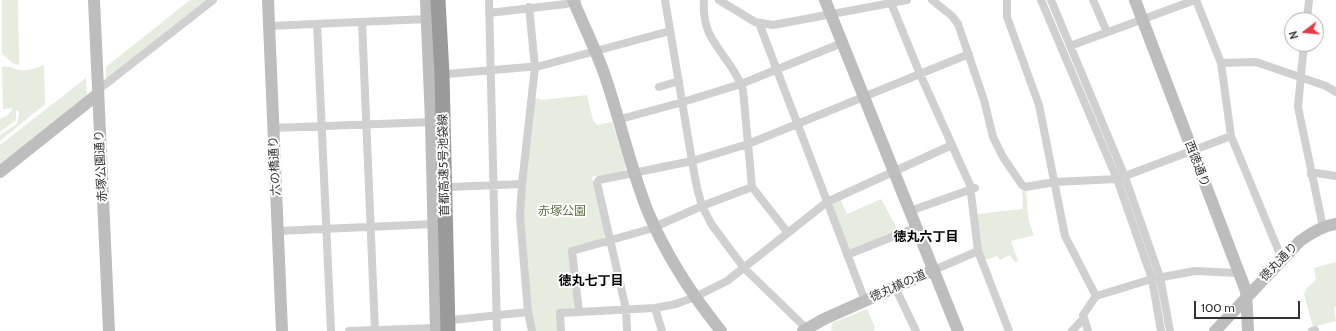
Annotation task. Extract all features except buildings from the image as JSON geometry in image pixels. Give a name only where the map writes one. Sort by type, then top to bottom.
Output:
[{"type":"highway","name":"首都高速5号池袋線","points":[[433,0],[437,74],[445,329]]},
{"type":"highway","name":"首都高速5号池袋線","points":[[438,0],[442,74],[445,329]]},
{"type":"street","name":"赤塚公園通り","points":[[94,0],[109,331]]},
{"type":"street","points":[[0,172],[213,0]]},
{"type":"street","name":"六の橋通り","points":[[268,0],[282,331]]},
{"type":"street","points":[[426,0],[428,19],[434,224],[445,329]]},
{"type":"street","points":[[443,0],[447,74],[449,186],[445,329]]},
{"type":"street","points":[[489,0],[497,331]]},
{"type":"street","points":[[665,0],[692,161],[702,206],[712,225],[744,268],[806,330]]},
{"type":"street","points":[[704,0],[704,18],[708,32],[741,84],[752,187],[788,233]]},
{"type":"street","points":[[719,0],[759,23],[778,24],[907,0]]},
{"type":"street","points":[[825,0],[934,270],[978,251]]},
{"type":"street","points":[[932,0],[952,16],[958,24],[984,100],[994,137],[1008,167],[1025,187],[1055,182],[1121,178],[1231,136]]},
{"type":"street","points":[[1007,0],[1007,17],[1039,105],[1065,236],[1096,296]]},
{"type":"street","points":[[1041,0],[1121,178]]},
{"type":"street","points":[[1051,0],[1121,178],[1156,278],[1170,331]]},
{"type":"street","points":[[1094,0],[1107,32]]},
{"type":"street","name":"西徳通り","points":[[1135,0],[1246,291],[1248,331]]},
{"type":"street","points":[[1070,46],[1195,0],[1221,63],[1231,136],[1282,259]]},
{"type":"street","points":[[1308,12],[1309,0]]},
{"type":"street","points":[[489,12],[566,4],[575,1],[604,74],[634,172],[655,226],[677,269],[695,297],[721,331]]},
{"type":"street","points":[[891,3],[920,74],[973,189],[978,251],[1008,331]]},
{"type":"street","points":[[529,8],[535,67],[522,184],[520,216],[528,312],[532,331]]},
{"type":"street","points":[[269,26],[428,19]]},
{"type":"street","points":[[362,22],[375,330]]},
{"type":"street","points":[[759,23],[865,301]]},
{"type":"street","points":[[317,24],[331,331]]},
{"type":"street","points":[[447,74],[535,67],[670,31]]},
{"type":"street","points":[[618,120],[741,84],[842,43]]},
{"type":"street","points":[[1303,52],[1298,107],[1323,227]]},
{"type":"street","points":[[627,331],[626,309],[597,183],[599,180],[692,161],[748,144],[969,54]]},
{"type":"street","points":[[1221,63],[1256,62],[1326,86],[1336,92]]},
{"type":"street","points":[[659,87],[679,81]]},
{"type":"street","points":[[273,128],[431,122]]},
{"type":"street","points":[[561,331],[560,313],[655,308],[676,304],[695,297],[722,284],[827,202],[952,145]]},
{"type":"street","points":[[1311,174],[1318,173],[1336,176]]},
{"type":"street","points":[[449,186],[522,184]]},
{"type":"street","points":[[579,312],[572,251],[655,226],[752,187]]},
{"type":"street","points":[[910,211],[973,189]]},
{"type":"street","points":[[278,231],[434,224]]},
{"type":"street","name":"徳丸通り","points":[[1215,331],[1300,241],[1312,232],[1323,227],[1336,224]]},
{"type":"street","points":[[847,255],[917,227]]},
{"type":"street","name":"徳丸槙の道","points":[[806,330],[824,319],[934,270],[958,331]]},
{"type":"street","points":[[1088,331],[1083,315],[1096,296],[1156,278],[1195,271],[1238,273]]},
{"type":"street","points":[[1156,278],[1161,331]]},
{"type":"street","points":[[895,288],[916,331]]},
{"type":"street","points":[[655,308],[662,331]]},
{"type":"street","points":[[349,331],[445,329],[496,315],[528,312]]},
{"type":"street","points":[[1072,331],[1084,318]]},
{"type":"green space","points":[[2,0],[18,0],[19,65],[14,64],[2,54]]},
{"type":"green space","points":[[190,0],[210,0],[108,79],[106,78],[106,67]]},
{"type":"green space","points":[[44,65],[45,104],[0,141],[0,135],[17,124],[19,114],[18,110],[16,111],[16,120],[0,132],[0,119],[8,115],[13,108],[3,109],[2,67],[27,70]]},
{"type":"green space","points":[[86,78],[87,98],[0,168],[0,145]]},
{"type":"green space","name":"赤塚公園","points":[[587,95],[593,120],[597,125],[612,122],[626,167],[624,171],[592,177],[606,234],[603,239],[569,249],[575,305],[572,309],[566,309],[558,331],[532,331],[523,207],[532,101],[538,98],[541,100]]},
{"type":"green space","points":[[1022,191],[1026,191],[1028,218],[1034,235],[1011,241],[1018,261],[1015,262],[1010,255],[1000,260],[997,256],[985,260],[981,248],[977,214],[1022,209]]},
{"type":"green space","points":[[840,199],[847,214],[881,199],[899,232],[853,251],[848,249],[832,206],[833,202]]},
{"type":"green space","points":[[1336,262],[1336,307],[1334,307],[1336,321],[1313,327],[1304,294],[1307,288],[1316,280],[1314,268]]},
{"type":"green space","points":[[867,309],[875,327],[874,331],[833,331],[831,329],[832,323]]},
{"type":"district","name":"徳丸六丁目","points":[[926,237]]},
{"type":"district","name":"徳丸七丁目","points":[[591,281]]}]
